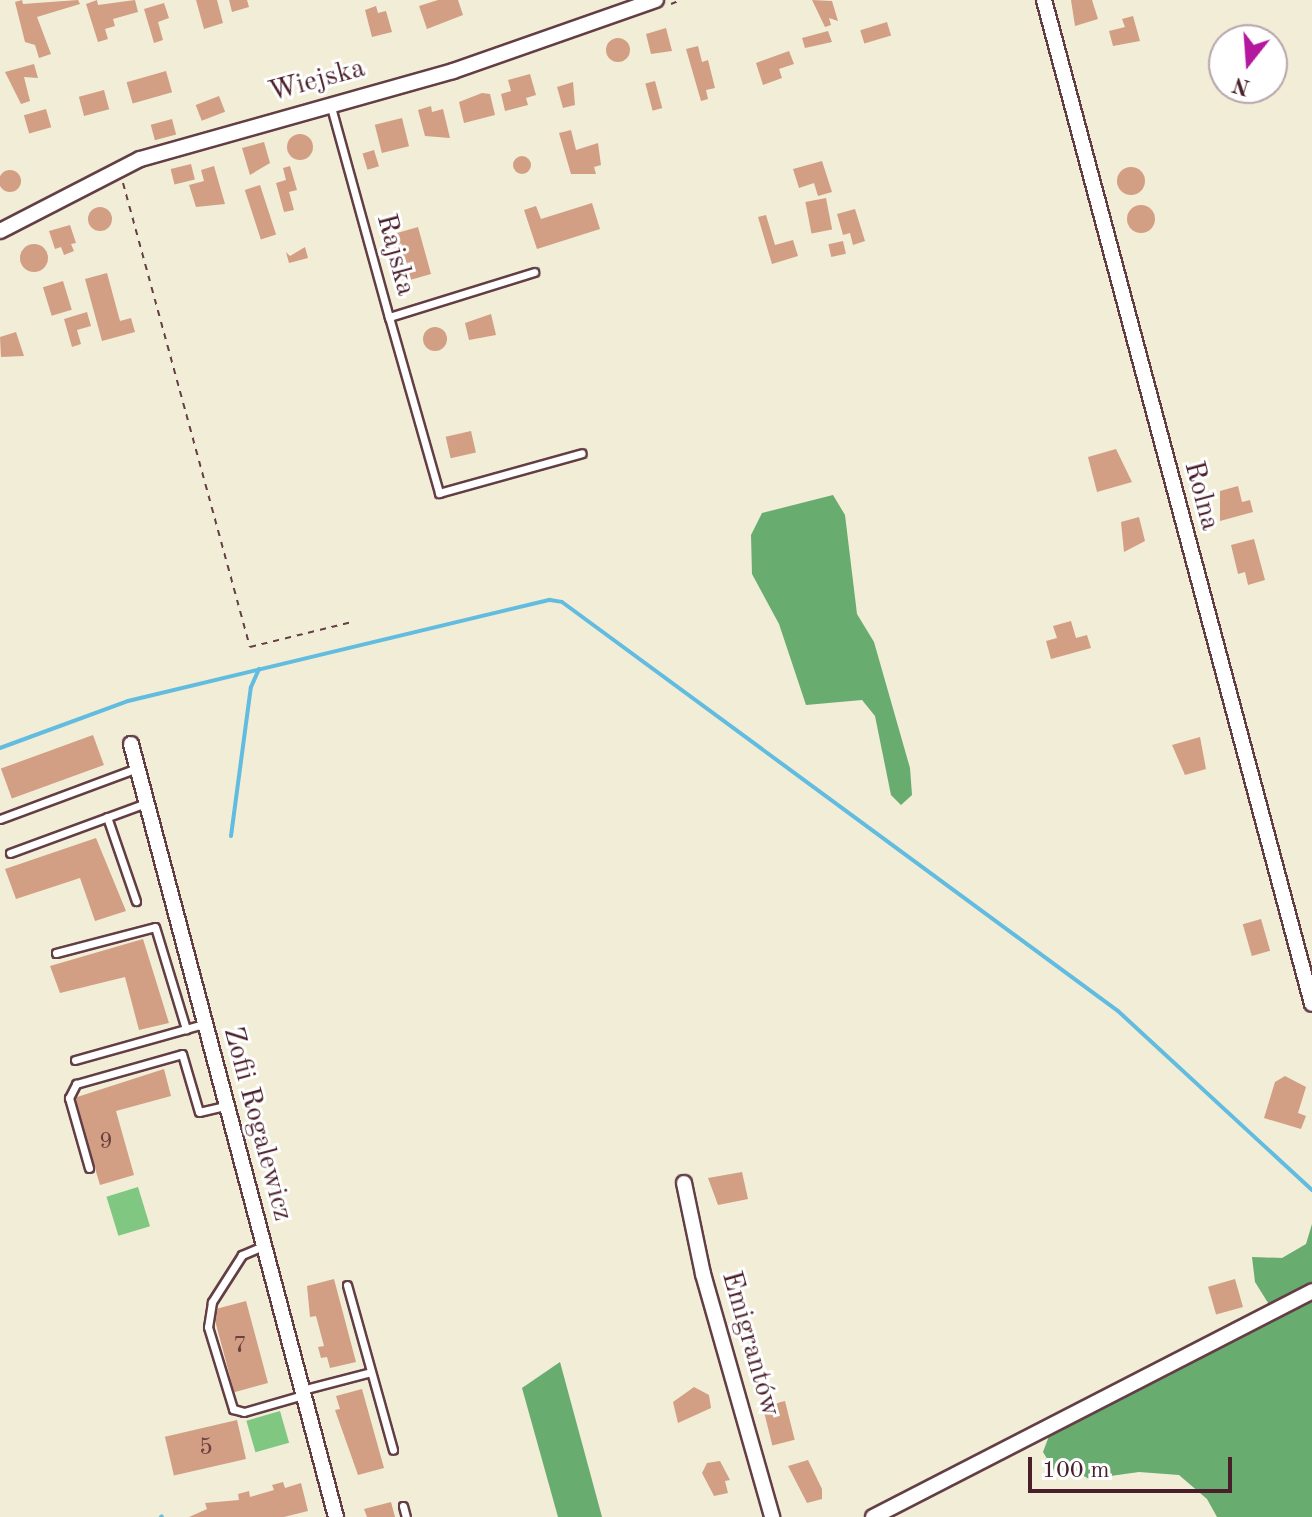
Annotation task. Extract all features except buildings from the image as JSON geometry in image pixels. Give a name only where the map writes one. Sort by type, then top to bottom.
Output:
[{"type":"street","name":"Wiejska","points":[[0,231],[118,167],[514,52],[656,0]]},
{"type":"street","name":"Rolna","points":[[1044,0],[1307,965],[1312,1004]]},
{"type":"street","name":"Zofii Rogalewicz","points":[[131,744],[336,1517]]},
{"type":"street","name":"Emigrantów","points":[[684,1183],[703,1274],[772,1517]]},
{"type":"street","points":[[873,1517],[1312,1291]]},
{"type":"lane","name":"Rajska","points":[[330,104],[389,317],[534,272]]},
{"type":"lane","points":[[389,317],[439,493],[582,453]]},
{"type":"lane","points":[[0,819],[137,768]]},
{"type":"lane","points":[[10,853],[146,803]]},
{"type":"lane","points":[[107,817],[136,901]]},
{"type":"lane","points":[[56,953],[155,927],[186,1029]]},
{"type":"lane","points":[[75,1060],[203,1024]]},
{"type":"lane","points":[[89,1168],[69,1098],[76,1084],[182,1054],[199,1112],[225,1106]]},
{"type":"lane","points":[[263,1246],[246,1251],[212,1302],[207,1320],[233,1409],[244,1412],[371,1372]]},
{"type":"lane","points":[[347,1285],[393,1450]]},
{"type":"lane","points":[[403,1506],[406,1517]]},
{"type":"path","points":[[118,167],[250,647],[352,622]]},
{"type":"green space","points":[[833,495],[845,515],[857,614],[874,642],[910,768],[912,795],[901,805],[891,795],[875,716],[862,700],[806,705],[779,624],[752,574],[751,535],[762,513]]},
{"type":"green space","points":[[138,1187],[150,1226],[118,1236],[106,1197]]},
{"type":"green space","points":[[1312,1224],[1312,1517],[1217,1517],[1207,1499],[1179,1475],[1139,1472],[1089,1479],[1072,1469],[1057,1475],[1043,1452],[1049,1436],[1275,1314],[1255,1282],[1252,1257],[1282,1258],[1306,1244]]},
{"type":"green space","points":[[560,1362],[602,1517],[558,1517],[522,1388]]},
{"type":"green space","points":[[280,1411],[289,1443],[255,1452],[246,1421]]},
{"type":"waterway","points":[[0,748],[128,701],[550,600],[562,602],[1118,1011],[1312,1190]]},
{"type":"waterway","points":[[231,836],[251,687],[259,669]]}]
